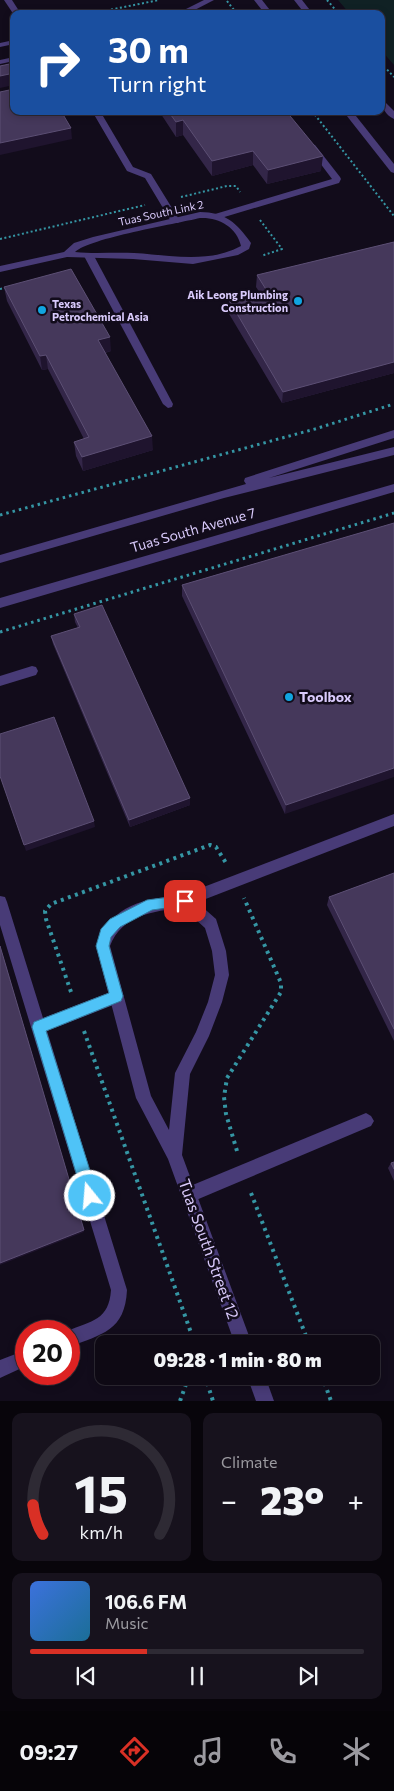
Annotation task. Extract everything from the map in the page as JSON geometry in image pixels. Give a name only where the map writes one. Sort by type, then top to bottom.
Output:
[{"type":"street","points":[[189,10],[210,0]]},
{"type":"street","points":[[258,0],[266,10]]},
{"type":"street","points":[[298,0],[307,10]]},
{"type":"street","points":[[385,105],[394,116]]},
{"type":"street","points":[[98,115],[130,169],[148,176],[175,221]]},
{"type":"street","points":[[350,115],[394,170]]},
{"type":"street","points":[[218,216],[336,181],[337,179],[306,140]]},
{"type":"street","name":"Tuas South Link 2","points":[[0,269],[67,254],[133,256],[193,261],[235,253],[242,250],[246,243],[227,220],[218,216],[200,215],[96,239],[77,245],[67,254]]},
{"type":"street","points":[[89,256],[168,404]]},
{"type":"street","points":[[224,494],[257,477],[394,434]]},
{"type":"street","name":"Tuas South Avenue 7","points":[[0,559],[224,494],[394,451]]},
{"type":"street","name":"Tuas South Avenue 7","points":[[0,603],[394,488]]},
{"type":"street","points":[[0,681],[32,671]]},
{"type":"street","points":[[185,901],[394,820]]},
{"type":"street","name":"Tuas South Street 12","points":[[174,1155],[183,1073],[202,1036],[215,1002],[222,975],[219,952],[211,924],[185,901],[151,904],[123,917],[106,934],[103,946],[144,1098],[174,1155],[241,1335]]},
{"type":"street","points":[[0,902],[119,1290],[120,1304],[111,1321],[80,1334]]},
{"type":"street","points":[[38,1027],[116,996]]},
{"type":"street","points":[[189,1195],[366,1121]]},
{"type":"street","points":[[0,1369],[15,1363]]},
{"type":"street","points":[[259,1385],[265,1401]]},
{"type":"path","points":[[109,10],[159,0]]},
{"type":"path","points":[[327,0],[336,10]]},
{"type":"path","points":[[385,67],[394,77]]},
{"type":"path","points":[[315,115],[394,216]]},
{"type":"path","points":[[0,515],[315,429],[394,404]]},
{"type":"path","points":[[0,632],[394,513]]},
{"type":"path","points":[[78,1011],[192,1335]]},
{"type":"path","points":[[180,1401],[186,1385]]},
{"type":"path","points":[[208,1385],[213,1401]]},
{"type":"path","points":[[325,1385],[331,1401]]},
{"type":"shaded area","points":[[338,0],[394,0],[394,65],[385,55],[385,10],[347,10]]},
{"type":"building","points":[[10,64],[10,74],[0,76],[0,66]]},
{"type":"building","points":[[10,90],[10,115],[63,115],[71,128],[0,143],[0,92]]},
{"type":"building","points":[[171,115],[289,115],[323,156],[268,170],[253,151],[212,161],[183,120],[176,122]]},
{"type":"building","points":[[394,242],[394,362],[283,392],[229,300],[267,291],[257,275]]},
{"type":"building","points":[[71,269],[110,337],[98,340],[152,436],[82,457],[74,442],[89,437],[46,355],[40,356],[4,287]]},
{"type":"building","points":[[394,523],[394,768],[286,805],[182,585]]},
{"type":"building","points":[[102,605],[190,798],[129,820],[51,636],[80,627],[74,614]]},
{"type":"building","points":[[54,717],[94,821],[24,845],[0,776],[0,734]]},
{"type":"building","points":[[394,873],[394,1029],[329,897]]},
{"type":"building","points":[[0,946],[84,1230],[0,1263]]},
{"type":"place","name":"Aik Leong Plumbing Construction","points":[[298,301]]},
{"type":"place","name":"Texas Petrochemical Asia","points":[[42,310]]},
{"type":"place","name":"Toolbox","points":[[289,697]]},
{"type":"route","points":[[90,1196],[38,1027],[116,996],[103,946],[106,934],[115,923],[123,917],[151,904],[185,901]]}]
